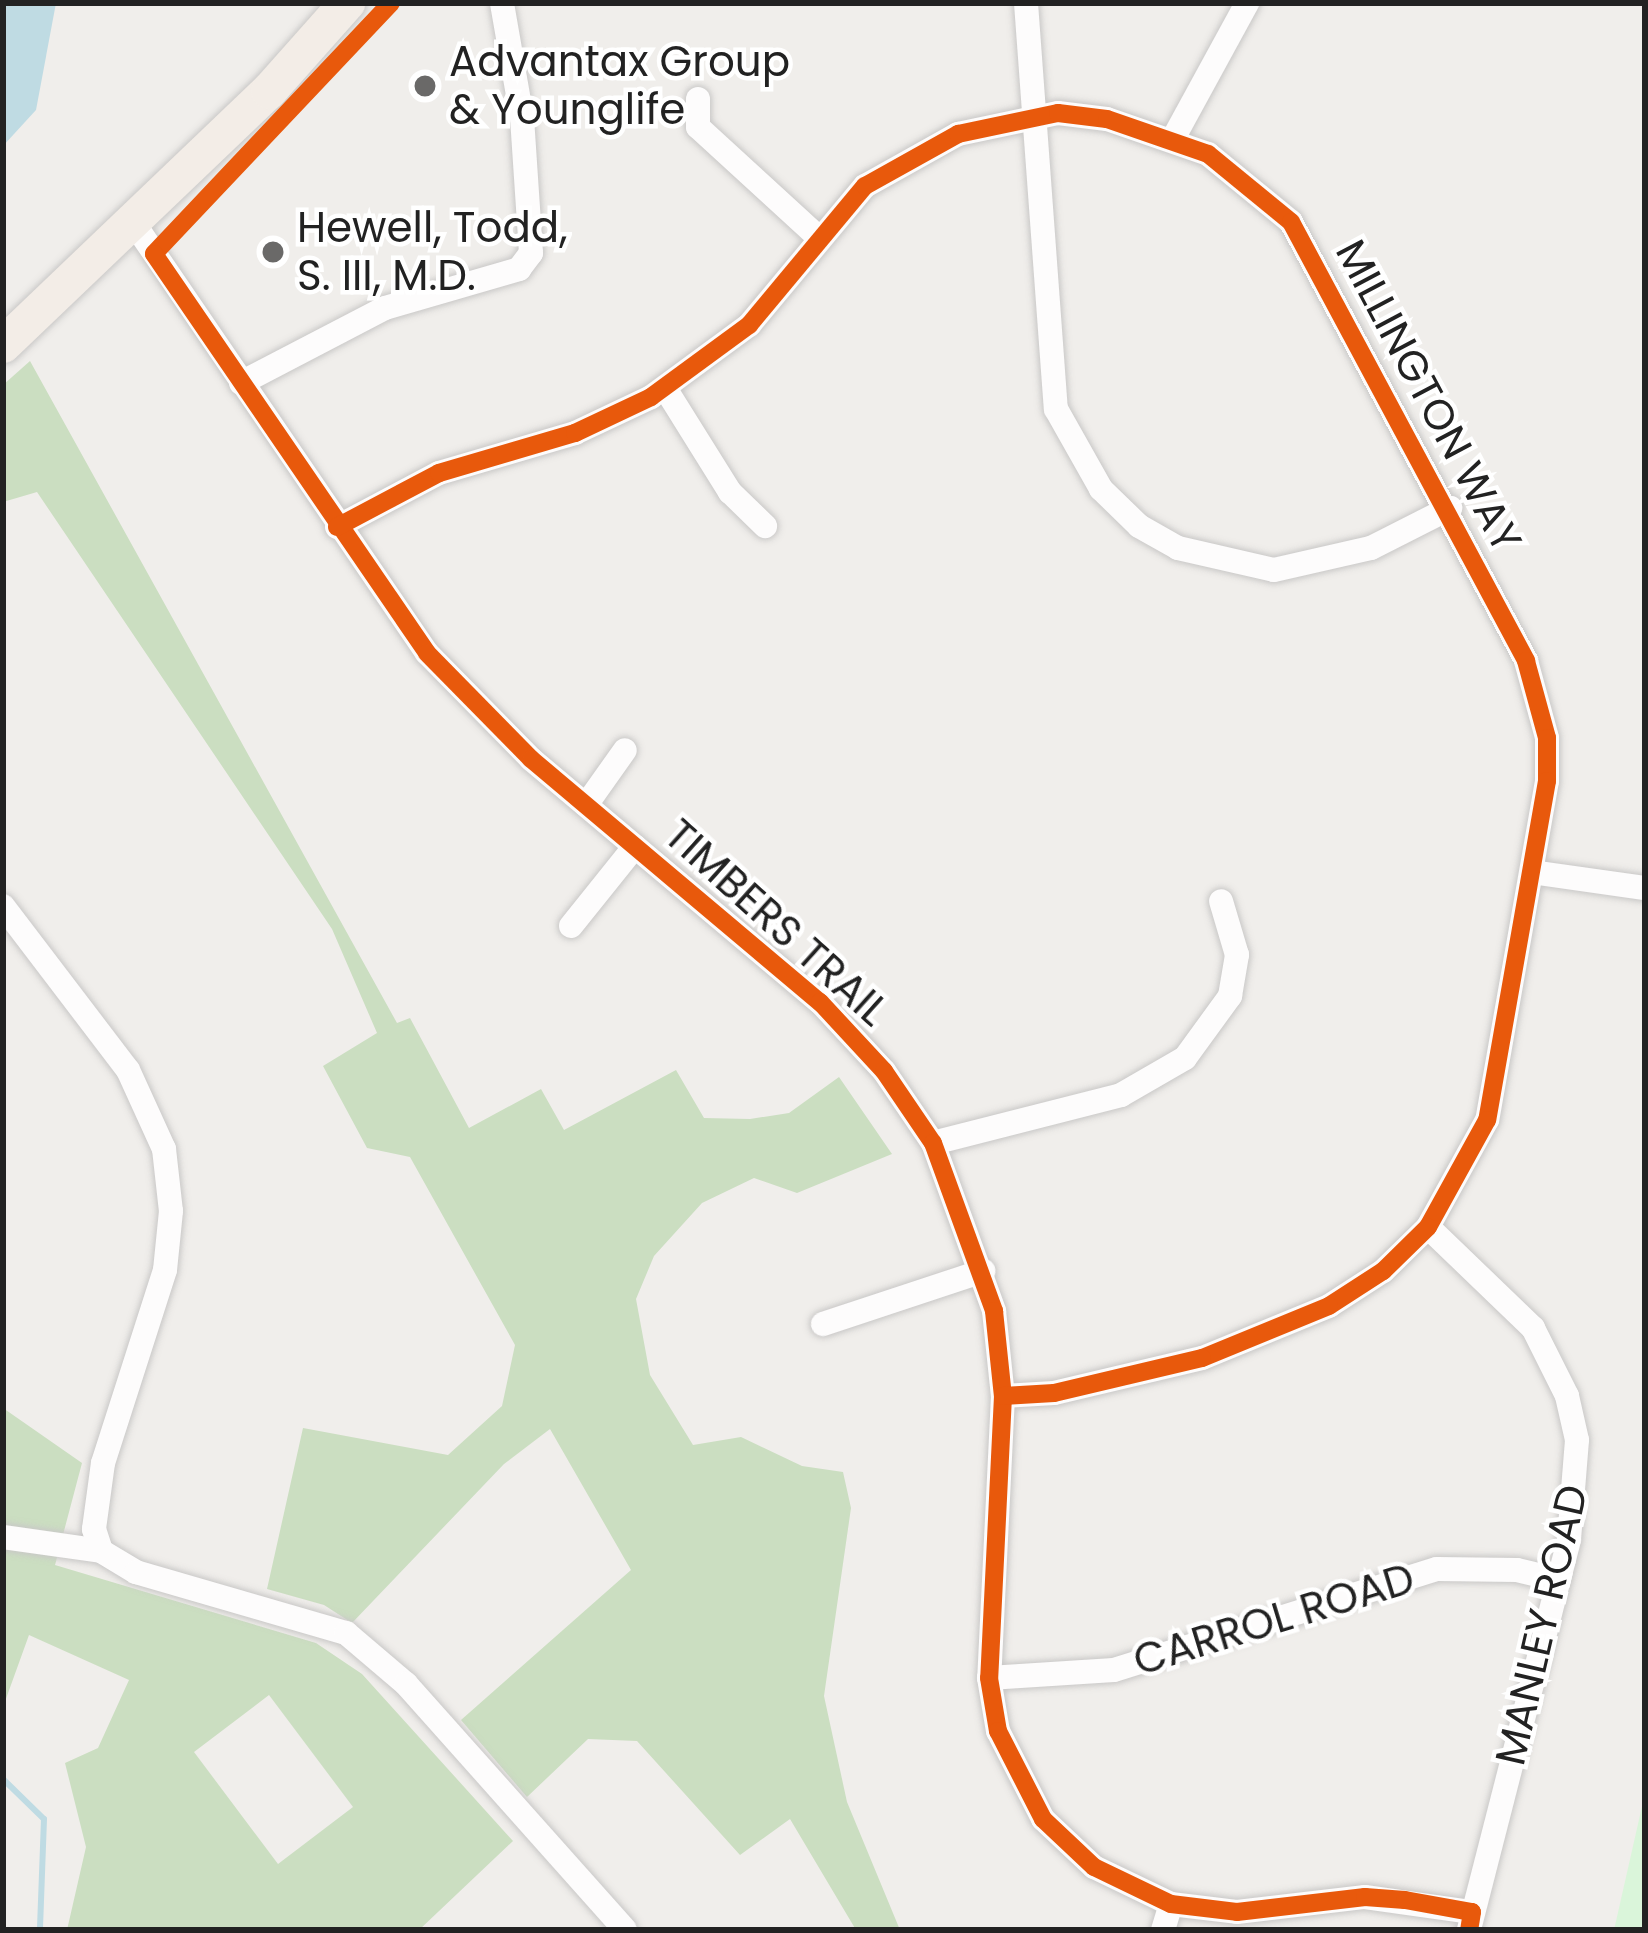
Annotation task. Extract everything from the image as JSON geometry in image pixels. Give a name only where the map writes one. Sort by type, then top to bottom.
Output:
[{"type":"main road","points":[[3,346],[133,222],[347,3]]},
{"type":"street","points":[[241,383],[385,308],[519,269],[531,253],[522,118],[502,3]]},
{"type":"street","points":[[1026,3],[1056,409],[1101,489],[1139,526],[1222,563],[1274,570],[1371,548],[1450,508]]},
{"type":"street","points":[[1174,137],[1246,3]]},
{"type":"street","points":[[698,99],[698,127],[817,236]]},
{"type":"street","name":"MILLINGTON WAY","points":[[338,527],[439,473],[575,434],[665,388],[749,325],[817,236],[866,185],[926,146],[1035,117],[1106,118],[1174,137],[1242,175],[1291,222],[1450,508],[1526,661],[1547,738],[1532,872],[1487,1120],[1428,1227],[1357,1290],[1252,1340],[1075,1388],[1003,1396]]},
{"type":"street","name":"TIMBERS TRAIL","points":[[133,222],[427,653],[586,805],[854,1035],[933,1143],[982,1271],[1003,1396],[989,1678],[998,1731],[1043,1819],[1094,1867],[1172,1904],[1237,1912],[1365,1897],[1471,1921]]},
{"type":"street","points":[[665,388],[730,492],[765,526]]},
{"type":"street","points":[[586,805],[625,750]]},
{"type":"street","points":[[571,926],[635,846]]},
{"type":"street","points":[[1532,872],[1645,888]]},
{"type":"street","points":[[933,1143],[1121,1095],[1185,1058],[1229,996],[1238,955],[1221,901]]},
{"type":"street","points":[[3,906],[136,1084],[167,1167],[166,1270],[103,1463],[94,1529],[101,1551]]},
{"type":"street","name":"MANLEY ROAD","points":[[1428,1227],[1506,1294],[1551,1357],[1567,1396],[1577,1484],[1559,1580],[1471,1921]]},
{"type":"street","points":[[823,1324],[982,1271]]},
{"type":"street","points":[[3,1537],[101,1551],[136,1572],[346,1633],[446,1726],[626,1930]]},
{"type":"street","name":"CARROL ROAD","points":[[989,1678],[1114,1670],[1437,1570],[1517,1570],[1559,1580]]},
{"type":"street","points":[[1163,1930],[1172,1904]]},
{"type":"green space","points":[[30,361],[397,1023],[410,1018],[469,1128],[541,1089],[564,1130],[676,1070],[704,1118],[750,1119],[789,1113],[839,1077],[892,1154],[797,1193],[754,1178],[702,1203],[654,1256],[636,1299],[650,1375],[693,1445],[741,1437],[802,1466],[843,1472],[851,1508],[824,1696],[847,1802],[900,1930],[856,1930],[790,1819],[740,1855],[637,1741],[588,1739],[527,1797],[461,1720],[631,1570],[550,1429],[504,1464],[352,1623],[324,1605],[267,1589],[303,1428],[448,1455],[502,1406],[515,1345],[410,1157],[367,1148],[323,1066],[377,1033],[332,929],[37,492],[3,502],[3,385]]},
{"type":"green space","points":[[3,1408],[82,1463],[55,1565],[316,1643],[362,1674],[513,1841],[419,1930],[67,1930],[86,1847],[65,1763],[98,1748],[129,1680],[29,1635],[3,1707]],"holes":[[[269,1695],[353,1807],[278,1864],[194,1752]]]},
{"type":"green space","points":[[1645,1793],[1645,1930],[1614,1930]]},
{"type":"water","points":[[3,3],[56,3],[36,110],[3,146]]},
{"type":"waterway","points":[[3,1779],[44,1819],[40,1930]]},
{"type":"cycle path","points":[[391,3],[154,254],[427,653],[531,759],[820,1002],[884,1071],[933,1143],[994,1311],[1003,1396],[989,1678],[998,1731],[1043,1819],[1094,1867],[1171,1904],[1237,1912],[1365,1897],[1405,1900],[1472,1912],[1469,1930]]},
{"type":"cycle path","points":[[337,527],[439,473],[575,433],[651,397],[749,325],[865,186],[958,134],[1058,113],[1107,119],[1208,154],[1291,222],[1526,661],[1547,738],[1547,781],[1487,1120],[1428,1227],[1383,1271],[1329,1306],[1202,1358],[1054,1393],[1003,1396]]},
{"type":"place","name":"Advantax Group & Younglife","points":[[425,86]]},
{"type":"place","name":"Hewell, Todd, S. III, M.D.","points":[[273,252]]}]
